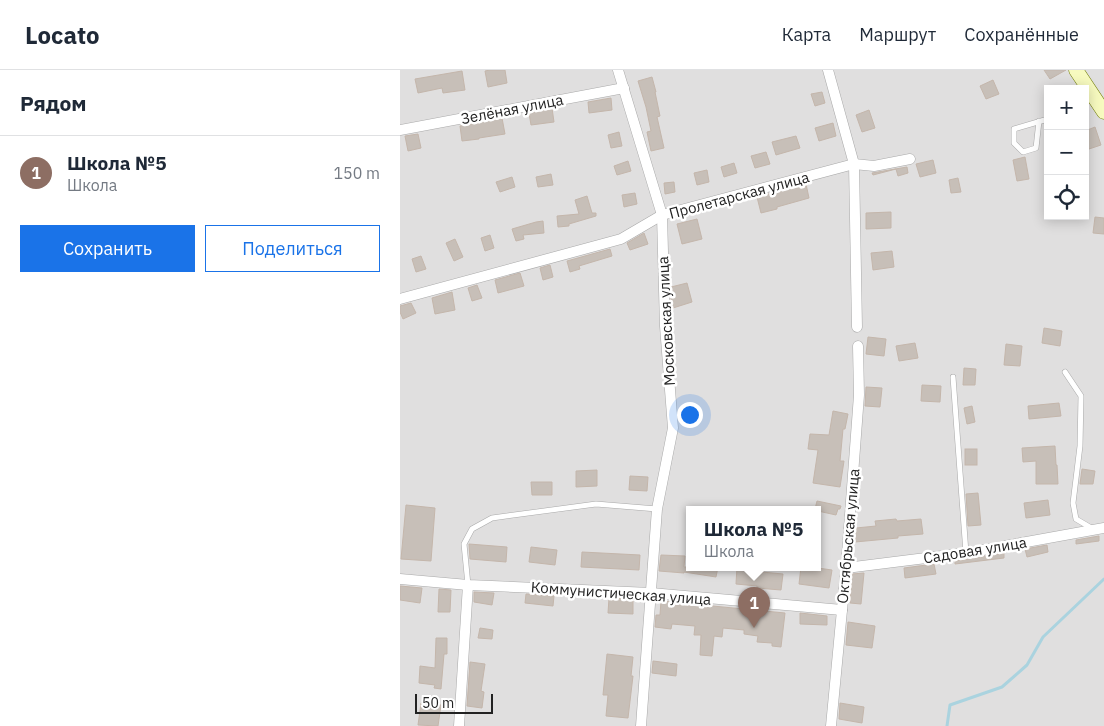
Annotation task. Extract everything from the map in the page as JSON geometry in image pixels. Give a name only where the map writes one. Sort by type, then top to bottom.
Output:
[{"type":"street","name":"Московская улица","points":[[618,70],[662,215],[665,326],[673,428],[657,509],[642,726]]},
{"type":"street","points":[[828,70],[854,164],[857,328]]},
{"type":"street","points":[[1076,70],[1083,85]]},
{"type":"street","name":"Зелёная улица","points":[[400,130],[624,88]]},
{"type":"street","points":[[1089,93],[1104,112]]},
{"type":"street","name":"Пролетарская улица","points":[[400,299],[621,239],[662,215],[854,164],[874,166],[910,159]]},
{"type":"street","name":"Октябрьская улица","points":[[831,726],[846,568],[859,395],[858,346]]},
{"type":"street","name":"Садовая улица","points":[[846,568],[966,553],[1099,529]]},
{"type":"street","name":"Коммунистическая улица","points":[[400,579],[468,585],[650,593],[842,610]]},
{"type":"street","points":[[459,726],[468,585]]},
{"type":"lane","points":[[1039,121],[1036,148],[1023,152],[1014,143],[1014,129],[1039,121],[1044,120]]},
{"type":"lane","points":[[1066,372],[1081,396],[1080,446],[1073,502],[1076,519],[1099,529]]},
{"type":"lane","points":[[953,377],[966,553]]},
{"type":"lane","points":[[468,585],[464,544],[472,529],[492,518],[596,504],[657,509]]},
{"type":"shaded area","points":[[400,70],[1104,70],[1104,726],[400,726]]},
{"type":"building","points":[[505,70],[507,83],[488,87],[485,71]]},
{"type":"building","points":[[1044,70],[1066,70],[1050,79]]},
{"type":"building","points":[[462,71],[465,90],[443,93],[442,88],[418,93],[415,79]]},
{"type":"building","points":[[652,77],[660,116],[657,117],[664,148],[651,151],[647,132],[651,131],[638,81]]},
{"type":"building","points":[[993,80],[999,94],[986,99],[980,86]]},
{"type":"building","points":[[822,92],[825,103],[815,106],[811,94]]},
{"type":"building","points":[[611,98],[612,110],[589,113],[588,102]]},
{"type":"building","points":[[552,108],[554,122],[531,125],[529,113]]},
{"type":"building","points":[[869,110],[875,128],[862,132],[856,115]]},
{"type":"building","points":[[502,118],[505,134],[462,141],[460,126]]},
{"type":"building","points":[[833,123],[836,136],[819,141],[815,128]]},
{"type":"building","points":[[1095,127],[1101,145],[1089,149],[1089,129]]},
{"type":"building","points":[[619,132],[622,146],[611,148],[608,135]]},
{"type":"building","points":[[418,134],[421,148],[408,151],[405,136]]},
{"type":"building","points":[[796,136],[800,148],[776,155],[772,142]]},
{"type":"building","points":[[766,152],[770,164],[755,168],[751,156]]},
{"type":"building","points":[[1025,157],[1029,179],[1017,181],[1013,160]]},
{"type":"building","points":[[933,160],[936,173],[920,177],[916,164]]},
{"type":"building","points":[[628,161],[631,171],[617,175],[614,166]]},
{"type":"building","points":[[734,163],[737,173],[724,177],[721,167]]},
{"type":"building","points":[[907,167],[908,173],[898,176],[896,169],[873,175],[872,173]]},
{"type":"building","points":[[707,170],[709,182],[697,185],[694,173]]},
{"type":"building","points":[[551,174],[553,185],[538,187],[536,177]]},
{"type":"building","points":[[512,177],[515,187],[500,192],[496,182]]},
{"type":"building","points":[[958,178],[961,192],[951,193],[949,180]]},
{"type":"building","points":[[674,182],[675,192],[665,194],[664,183]]},
{"type":"building","points":[[806,184],[809,198],[761,213],[757,197]]},
{"type":"building","points":[[635,193],[637,204],[624,207],[622,195]]},
{"type":"building","points":[[587,196],[592,213],[596,213],[596,216],[569,224],[569,226],[558,227],[557,216],[579,214],[575,200]]},
{"type":"building","points":[[891,212],[891,228],[866,229],[866,213]]},
{"type":"building","points":[[1095,217],[1104,218],[1104,234],[1093,233]]},
{"type":"building","points":[[697,219],[702,239],[682,244],[677,224]]},
{"type":"building","points":[[543,221],[544,233],[523,235],[524,239],[516,241],[512,229]]},
{"type":"building","points":[[644,233],[648,244],[630,250],[627,243]]},
{"type":"building","points":[[490,235],[494,248],[485,251],[481,238]]},
{"type":"building","points":[[455,239],[463,257],[454,261],[446,243]]},
{"type":"building","points":[[610,249],[612,256],[579,266],[580,269],[570,272],[567,261]]},
{"type":"building","points":[[892,251],[894,267],[873,270],[871,253]]},
{"type":"building","points":[[421,256],[426,269],[416,272],[412,259]]},
{"type":"building","points":[[550,265],[553,277],[543,280],[540,268]]},
{"type":"building","points":[[520,273],[524,286],[498,293],[495,280]]},
{"type":"building","points":[[687,283],[692,302],[673,308],[671,287]]},
{"type":"building","points":[[477,285],[482,298],[472,301],[468,288]]},
{"type":"building","points":[[452,292],[455,310],[435,314],[432,298]]},
{"type":"building","points":[[411,303],[416,313],[403,319],[400,306]]},
{"type":"building","points":[[1044,328],[1062,331],[1060,346],[1042,343]]},
{"type":"building","points":[[868,337],[886,339],[884,356],[866,354]]},
{"type":"building","points":[[915,343],[918,358],[899,361],[896,346]]},
{"type":"building","points":[[1006,344],[1022,346],[1020,366],[1004,365]]},
{"type":"building","points":[[964,368],[976,369],[975,385],[963,385]]},
{"type":"building","points":[[922,385],[941,386],[940,402],[921,401]]},
{"type":"building","points":[[866,387],[882,388],[880,407],[865,406]]},
{"type":"building","points":[[1059,403],[1061,416],[1029,419],[1028,406]]},
{"type":"building","points":[[972,406],[975,422],[967,424],[964,408]]},
{"type":"building","points":[[833,411],[848,414],[845,429],[843,429],[840,461],[844,461],[840,487],[813,483],[818,450],[808,449],[810,434],[829,435]]},
{"type":"building","points":[[1055,446],[1058,484],[1036,484],[1036,461],[1023,462],[1022,448]]},
{"type":"building","points":[[965,449],[977,449],[977,465],[965,465]]},
{"type":"building","points":[[1082,469],[1095,471],[1093,484],[1080,484]]},
{"type":"building","points":[[597,470],[597,486],[576,487],[576,471]]},
{"type":"building","points":[[630,476],[648,477],[647,491],[629,490]]},
{"type":"building","points":[[531,482],[552,482],[552,495],[532,495]]},
{"type":"building","points":[[978,493],[981,525],[968,526],[966,494]]},
{"type":"building","points":[[1048,500],[1050,515],[1026,518],[1024,503]]},
{"type":"building","points":[[817,501],[841,506],[836,515],[821,512],[821,506],[816,506]]},
{"type":"building","points":[[406,505],[435,508],[431,561],[401,559]]},
{"type":"building","points":[[896,519],[897,521],[921,519],[923,534],[855,542],[856,528],[876,526],[875,521]]},
{"type":"building","points":[[1099,536],[1099,541],[1076,544],[1076,540]]},
{"type":"building","points":[[469,544],[507,547],[506,562],[470,559]]},
{"type":"building","points":[[1047,545],[1048,552],[1027,557],[1025,549]]},
{"type":"building","points":[[531,547],[557,550],[555,565],[529,562]]},
{"type":"building","points":[[582,552],[640,555],[639,570],[581,567]]},
{"type":"building","points":[[1004,553],[1004,558],[955,564],[955,561]]},
{"type":"building","points":[[661,555],[685,556],[684,567],[686,567],[686,571],[717,571],[716,577],[684,572],[659,571]]},
{"type":"building","points":[[934,564],[936,574],[905,578],[904,568]]},
{"type":"building","points":[[821,568],[832,570],[829,588],[799,584],[801,571],[821,571]]},
{"type":"building","points":[[737,571],[783,574],[781,590],[736,584]]},
{"type":"building","points":[[864,573],[861,604],[850,603],[852,574]]},
{"type":"building","points":[[400,586],[422,588],[420,603],[400,600]]},
{"type":"building","points":[[439,589],[451,590],[450,612],[438,612]]},
{"type":"building","points":[[474,592],[494,593],[492,605],[474,602]]},
{"type":"building","points":[[526,594],[554,596],[553,606],[525,603]]},
{"type":"building","points":[[609,598],[633,599],[633,614],[608,613]]},
{"type":"building","points":[[661,601],[785,613],[781,647],[772,646],[772,643],[757,642],[758,636],[744,634],[744,630],[723,628],[722,637],[714,636],[712,656],[700,655],[701,635],[694,635],[695,626],[672,624],[671,629],[655,627],[656,615],[660,615]]},
{"type":"building","points":[[800,613],[827,616],[827,625],[800,624]]},
{"type":"building","points":[[848,622],[875,626],[872,648],[846,645]]},
{"type":"building","points":[[480,628],[493,630],[492,639],[478,638]]},
{"type":"building","points":[[436,638],[447,638],[447,654],[444,654],[441,689],[434,688],[435,685],[419,683],[420,666],[435,668]]},
{"type":"building","points":[[607,654],[633,657],[631,676],[633,676],[628,718],[606,716],[608,695],[603,695]]},
{"type":"building","points":[[653,661],[677,664],[676,676],[652,673]]},
{"type":"building","points":[[470,662],[485,664],[481,691],[484,692],[482,708],[467,706]]},
{"type":"building","points":[[421,703],[441,705],[438,726],[418,725]]},
{"type":"building","points":[[840,703],[864,707],[862,723],[839,719]]},
{"type":"waterway","points":[[947,726],[950,705],[1002,687],[1027,665],[1043,637],[1104,579]]},
{"type":"place","name":"Школа №5","points":[[754,628]]}]
